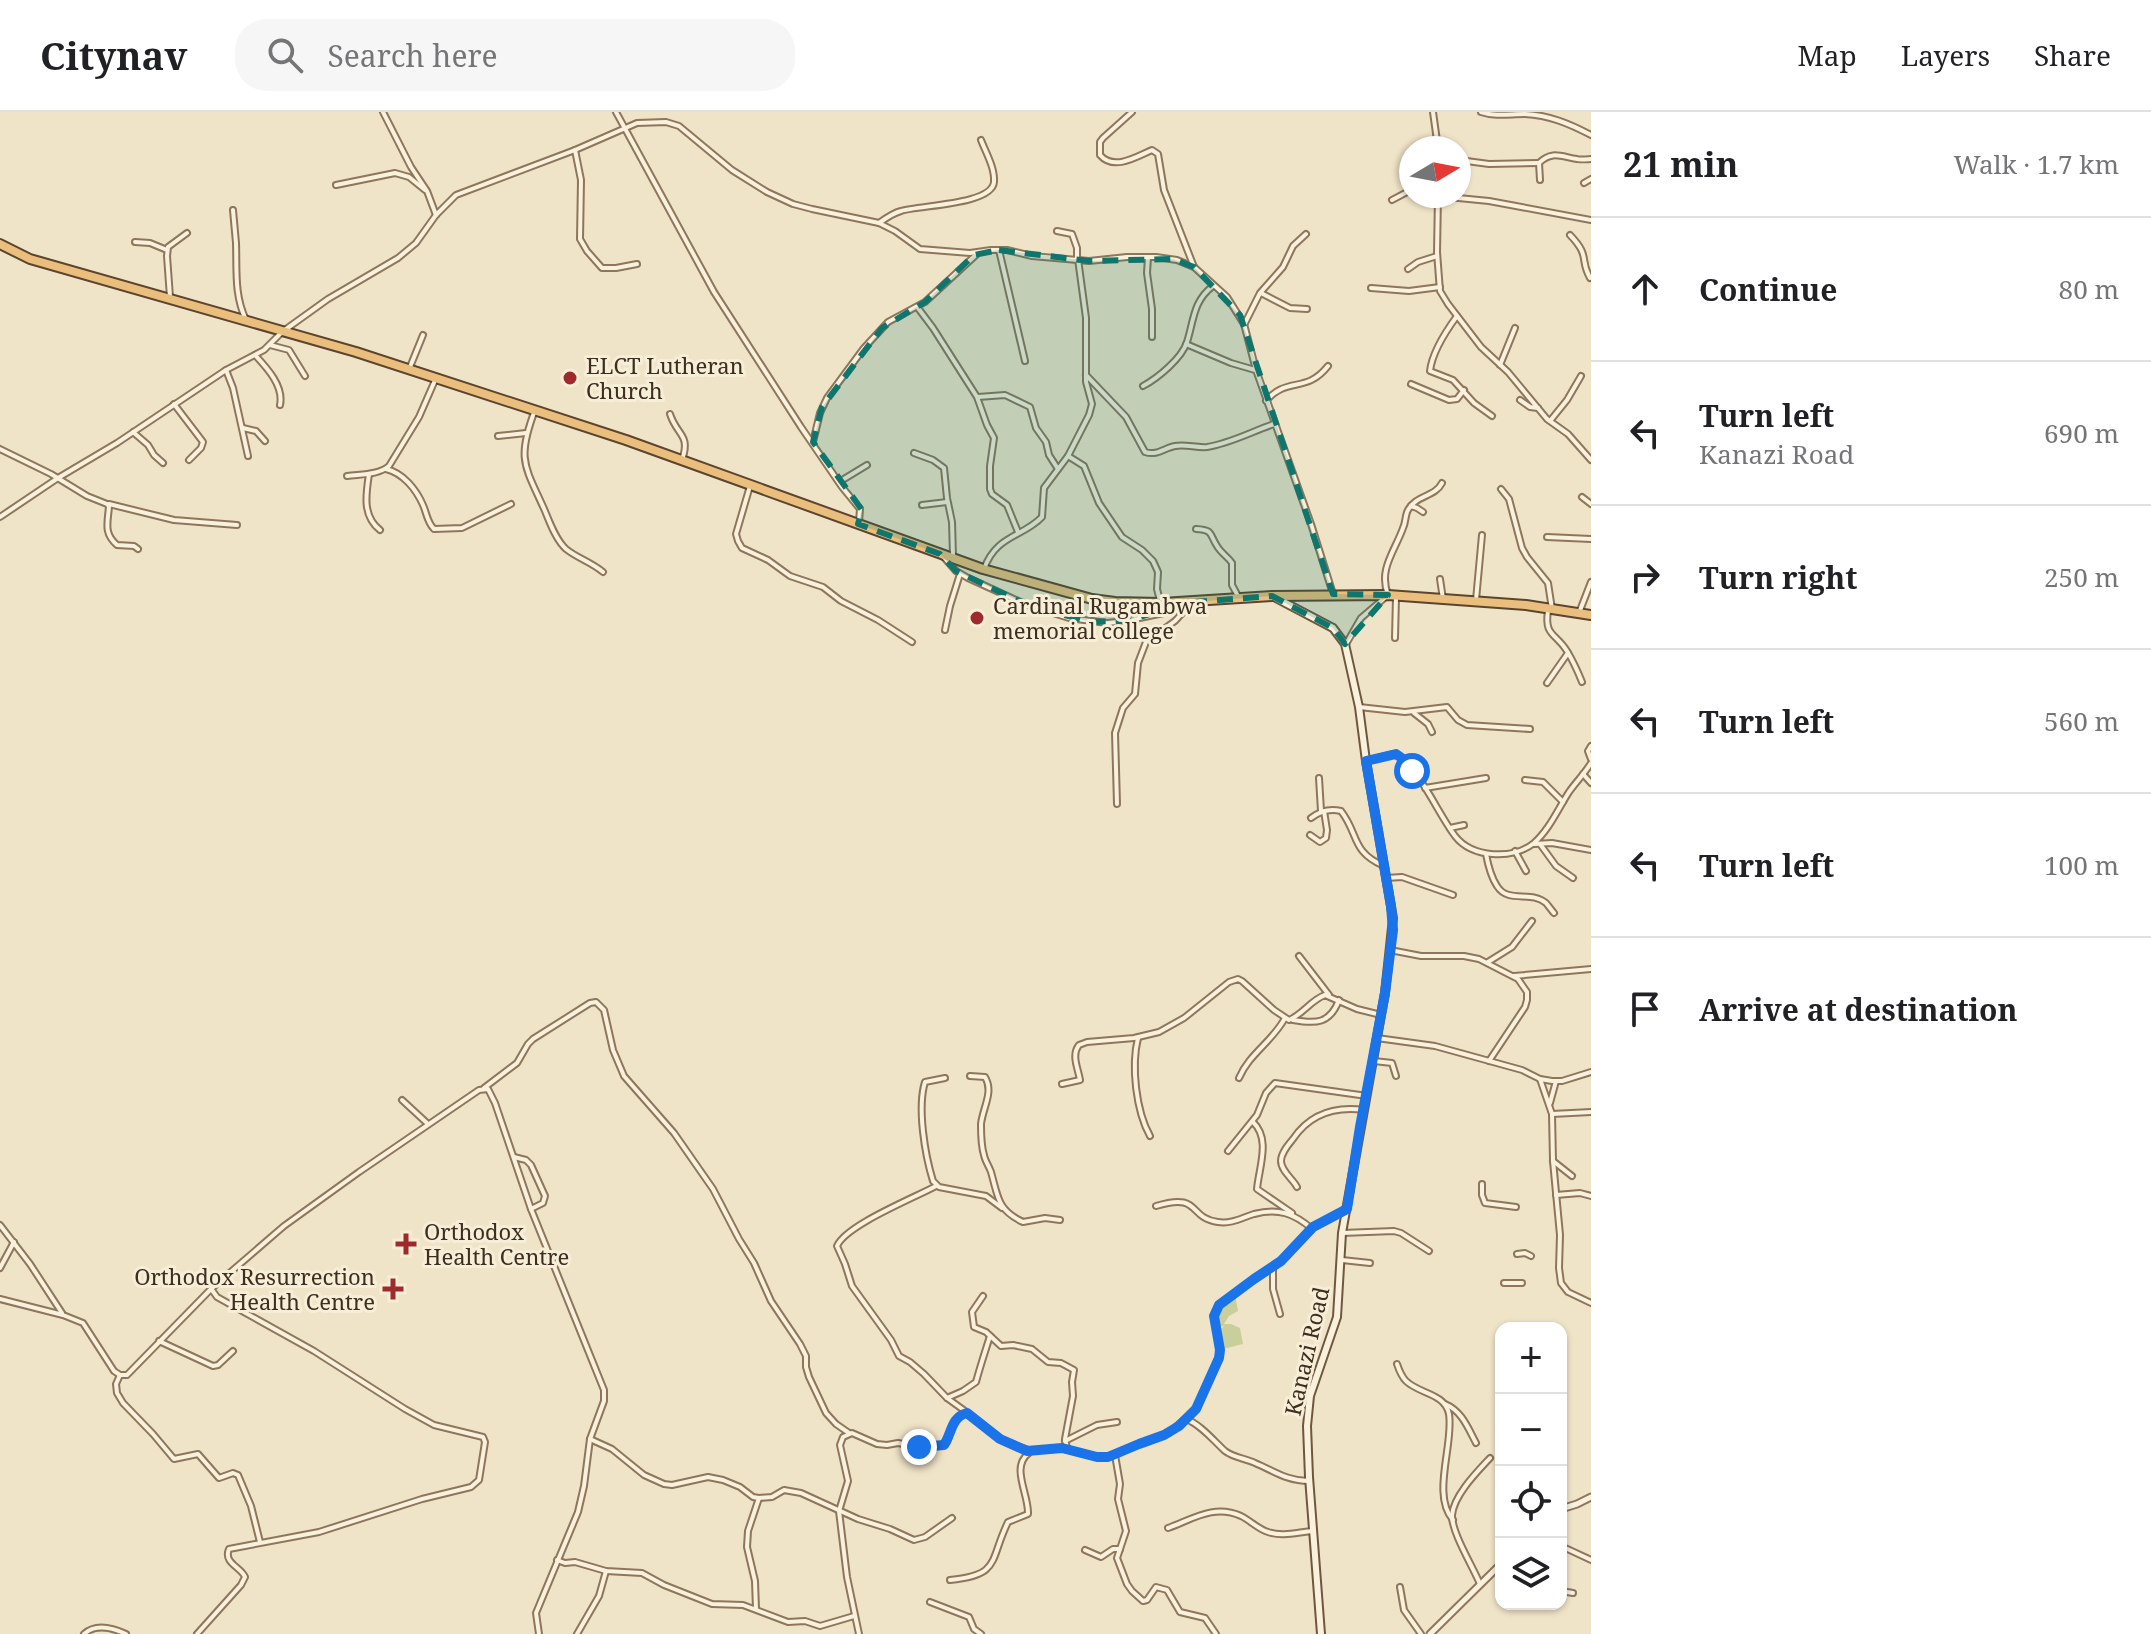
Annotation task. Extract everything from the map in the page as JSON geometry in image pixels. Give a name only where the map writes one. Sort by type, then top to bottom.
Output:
[{"type":"highway","points":[[0,244],[30,259],[535,410],[983,569],[1092,599],[1190,605],[1272,596],[1392,595],[1476,601],[1591,615]]},
{"type":"main road","points":[[1272,596],[1333,628],[1345,644]]},
{"type":"main road","name":"Kanazi Road","points":[[1321,1634],[1309,1481],[1307,1426],[1310,1396],[1337,1317],[1342,1233],[1381,1015],[1393,918],[1359,707],[1345,644]]},
{"type":"street","points":[[383,112],[427,191],[436,215]]},
{"type":"street","points":[[616,112],[714,292],[801,427],[860,509],[858,524]]},
{"type":"street","points":[[1132,112],[1100,142],[1100,155],[1112,163],[1152,150],[1157,152],[1164,190],[1194,267],[1227,297],[1244,324],[1266,401],[1333,594]]},
{"type":"street","points":[[1433,112],[1436,136]]},
{"type":"street","points":[[1481,112],[1499,116],[1546,116],[1591,135]]},
{"type":"street","points":[[1555,112],[1557,119]]},
{"type":"street","points":[[0,517],[226,370],[255,355],[328,299],[398,258],[420,238],[451,199],[462,192],[643,122],[674,124],[684,129],[732,170],[780,198],[812,209],[879,223],[920,249],[945,252],[999,250],[1095,261],[1148,257],[1173,259],[1194,267]]},
{"type":"street","points":[[879,223],[900,211],[955,202],[990,191],[994,182],[993,170],[981,140]]},
{"type":"street","points":[[575,150],[581,180],[579,234],[582,244],[602,268],[637,264]]},
{"type":"street","points":[[1471,162],[1539,163],[1553,155],[1591,159]]},
{"type":"street","points":[[1539,163],[1540,180]]},
{"type":"street","points":[[336,185],[395,173],[409,177],[427,191]]},
{"type":"street","points":[[1584,183],[1591,179]]},
{"type":"street","points":[[1392,200],[1399,196]]},
{"type":"street","points":[[1591,220],[1489,201],[1438,196],[1437,256],[1440,287],[1448,304],[1481,347],[1591,460]]},
{"type":"street","points":[[233,210],[237,290],[247,322]]},
{"type":"street","points":[[983,569],[992,552],[1042,517],[1044,488],[1068,456],[1092,404],[1085,373],[1086,318],[1077,252],[1072,234],[1057,231]]},
{"type":"street","points":[[171,299],[167,250],[187,233]]},
{"type":"street","points":[[1244,324],[1260,293],[1283,267],[1293,246],[1306,234]]},
{"type":"street","points":[[1570,235],[1583,247],[1590,279]]},
{"type":"street","points":[[135,242],[150,243],[167,250]]},
{"type":"street","points":[[999,250],[1025,361]]},
{"type":"street","points":[[813,442],[822,407],[850,366],[888,322],[917,307],[979,252]]},
{"type":"street","points":[[1408,269],[1437,256]]},
{"type":"street","points":[[1148,257],[1152,337]]},
{"type":"street","points":[[1590,279],[1591,269]]},
{"type":"street","points":[[1143,386],[1162,375],[1186,344],[1196,306],[1213,286]]},
{"type":"street","points":[[1371,288],[1409,291],[1440,287]]},
{"type":"street","points":[[1260,293],[1282,306],[1307,309]]},
{"type":"street","points":[[917,307],[977,397],[994,438],[990,489],[1007,505],[1018,532]]},
{"type":"street","points":[[1457,316],[1448,328],[1430,368],[1433,373],[1453,380],[1492,416]]},
{"type":"street","points":[[1500,365],[1515,328]]},
{"type":"street","points":[[409,370],[423,335]]},
{"type":"street","points":[[1186,344],[1240,367],[1256,370]]},
{"type":"street","points":[[270,345],[289,350],[305,376]]},
{"type":"street","points":[[255,355],[279,389],[282,397],[280,405]]},
{"type":"street","points":[[1266,401],[1279,389],[1310,383],[1328,366]]},
{"type":"street","points":[[226,370],[248,456]]},
{"type":"street","points":[[1085,373],[1126,417],[1145,452],[1150,454],[1181,445],[1214,445],[1274,424]]},
{"type":"street","points":[[1550,421],[1581,376]]},
{"type":"street","points":[[386,469],[419,417],[436,378]]},
{"type":"street","points":[[1411,384],[1449,400],[1457,399],[1464,390]]},
{"type":"street","points":[[977,397],[1005,395],[1030,407],[1036,428],[1058,469]]},
{"type":"street","points":[[1520,400],[1538,408]]},
{"type":"street","points":[[174,404],[203,439],[204,444],[189,460]]},
{"type":"street","points":[[535,410],[524,442],[527,475],[562,546],[603,572]]},
{"type":"street","points":[[670,414],[675,427],[685,439],[682,460]]},
{"type":"street","points":[[243,428],[256,431],[265,441]]},
{"type":"street","points":[[133,432],[163,463]]},
{"type":"street","points":[[498,436],[526,433]]},
{"type":"street","points":[[0,449],[107,504],[174,520],[237,525]]},
{"type":"street","points":[[914,453],[944,468],[952,522],[953,558]]},
{"type":"street","points":[[1068,456],[1084,466],[1099,503],[1122,537],[1153,561],[1158,572],[1157,589],[1162,603]]},
{"type":"street","points":[[839,482],[867,465]]},
{"type":"street","points":[[347,476],[386,469],[397,472],[423,503],[429,524],[434,529],[462,528],[511,504]]},
{"type":"street","points":[[369,474],[367,511],[373,525],[380,530]]},
{"type":"street","points":[[1395,638],[1392,595],[1385,587],[1386,567],[1405,524],[1406,512],[1420,498],[1438,490],[1442,483]]},
{"type":"street","points":[[750,485],[736,534],[742,548],[773,563],[790,576],[823,587],[841,601],[912,642]]},
{"type":"street","points":[[1501,489],[1509,499],[1522,548],[1548,583],[1548,631],[1568,653],[1582,682]]},
{"type":"street","points":[[1582,497],[1591,504]]},
{"type":"street","points":[[922,505],[948,502]]},
{"type":"street","points":[[107,504],[108,535],[117,545],[138,549]]},
{"type":"street","points":[[1411,506],[1423,512]]},
{"type":"street","points":[[1196,529],[1211,533],[1218,548],[1232,563],[1232,585],[1240,599]]},
{"type":"street","points":[[1476,601],[1482,535]]},
{"type":"street","points":[[1547,537],[1591,539]]},
{"type":"street","points":[[940,554],[960,574],[1027,605],[1091,622],[1125,621],[1190,605]]},
{"type":"street","points":[[945,630],[960,574]]},
{"type":"street","points":[[1440,579],[1443,599]]},
{"type":"street","points":[[1579,613],[1591,582]]},
{"type":"street","points":[[1345,644],[1361,618],[1392,595]]},
{"type":"street","points":[[1117,804],[1115,733],[1123,708],[1135,694],[1141,653],[1152,637],[1175,621],[1190,605]]},
{"type":"street","points":[[1547,683],[1568,653]]},
{"type":"street","points":[[1359,707],[1392,712],[1447,707],[1467,725],[1530,729]]},
{"type":"street","points":[[1412,712],[1428,724],[1432,732]]},
{"type":"street","points":[[1532,844],[1552,821],[1591,761],[1588,751],[1591,746]]},
{"type":"street","points":[[1366,761],[1388,755],[1399,756],[1425,788],[1459,840],[1486,854],[1515,851],[1532,844],[1567,845],[1591,850]]},
{"type":"street","points":[[1583,774],[1591,783]]},
{"type":"street","points":[[1310,835],[1320,842],[1326,838],[1319,778]]},
{"type":"street","points":[[1425,788],[1486,778]]},
{"type":"street","points":[[1525,780],[1543,782],[1563,802]]},
{"type":"street","points":[[1311,818],[1322,811],[1341,811],[1359,847],[1372,860],[1384,866]]},
{"type":"street","points":[[1450,828],[1464,825]]},
{"type":"street","points":[[1540,844],[1556,866],[1573,878]]},
{"type":"street","points":[[1515,851],[1526,871]]},
{"type":"street","points":[[1486,854],[1495,883],[1502,892],[1516,897],[1538,898],[1554,913]]},
{"type":"street","points":[[1386,878],[1402,877],[1453,895]]},
{"type":"street","points":[[1486,962],[1512,947],[1532,921]]},
{"type":"street","points":[[1390,949],[1421,956],[1472,957],[1514,976],[1523,985],[1527,992],[1525,1007],[1489,1061]]},
{"type":"street","points":[[1299,956],[1329,996]]},
{"type":"street","points":[[1514,976],[1591,969]]},
{"type":"street","points":[[1062,1084],[1079,1080],[1075,1055],[1079,1045],[1138,1038],[1169,1028],[1229,982],[1238,979],[1287,1019],[1301,1022],[1328,1019],[1339,1000]]},
{"type":"street","points":[[1239,1078],[1249,1061],[1287,1019],[1297,1016],[1320,997],[1329,996],[1371,1014],[1381,1015]]},
{"type":"street","points":[[0,1299],[79,1321],[85,1325],[114,1371],[120,1375],[130,1373],[211,1289],[284,1226],[484,1088],[517,1063],[533,1039],[596,1002],[604,1010],[614,1056],[624,1076],[674,1133],[713,1189],[771,1301],[800,1344],[806,1356],[811,1384],[828,1417],[849,1433],[881,1445],[898,1443],[919,1447],[939,1446],[947,1442],[955,1420],[967,1413]]},
{"type":"street","points":[[1375,1037],[1435,1046],[1522,1070],[1540,1079],[1556,1081],[1591,1072]]},
{"type":"street","points":[[1138,1038],[1135,1074],[1140,1115],[1150,1136]]},
{"type":"street","points":[[1372,1060],[1392,1063],[1396,1076]]},
{"type":"street","points":[[970,1076],[988,1080],[989,1093],[981,1124],[983,1150],[995,1193],[1003,1208]]},
{"type":"street","points":[[936,1186],[931,1174],[922,1093],[925,1082],[945,1078]]},
{"type":"street","points":[[1540,1079],[1552,1114],[1561,1283],[1565,1290],[1591,1303]]},
{"type":"street","points":[[1550,1105],[1556,1081]]},
{"type":"street","points":[[1228,1151],[1253,1122],[1266,1093],[1275,1083],[1367,1096]]},
{"type":"street","points":[[484,1088],[493,1097],[531,1209],[603,1384],[604,1401],[590,1439],[578,1512],[536,1613],[539,1634]]},
{"type":"street","points":[[402,1100],[428,1124]]},
{"type":"street","points":[[1297,1187],[1283,1169],[1281,1161],[1287,1147],[1307,1121],[1343,1108],[1364,1110]]},
{"type":"street","points":[[1552,1114],[1591,1112]]},
{"type":"street","points":[[1253,1122],[1260,1128],[1262,1138],[1257,1189],[1312,1229]]},
{"type":"street","points":[[513,1157],[529,1162],[545,1196],[543,1203],[531,1209]]},
{"type":"street","points":[[1553,1161],[1572,1176]]},
{"type":"street","points":[[1482,1184],[1485,1203],[1516,1207]]},
{"type":"street","points":[[1060,1220],[1045,1218],[1022,1225],[983,1196],[936,1186],[880,1212],[836,1243],[850,1283],[899,1356],[924,1374],[947,1398],[1000,1439],[1031,1451],[1067,1448],[1103,1458],[1169,1433],[1196,1409],[1219,1358],[1215,1310],[1287,1256],[1312,1229],[1347,1209]]},
{"type":"street","points":[[1556,1195],[1580,1193],[1591,1196]]},
{"type":"street","points":[[1156,1206],[1171,1201],[1187,1202],[1214,1222],[1235,1222],[1262,1213],[1293,1214]]},
{"type":"street","points":[[0,1225],[63,1315]]},
{"type":"street","points":[[1342,1233],[1394,1231],[1429,1251]]},
{"type":"street","points":[[0,1268],[14,1242]]},
{"type":"street","points":[[1517,1254],[1531,1256]]},
{"type":"street","points":[[1342,1260],[1370,1263]]},
{"type":"street","points":[[1273,1267],[1273,1289],[1280,1314]]},
{"type":"street","points":[[1504,1283],[1522,1283]]},
{"type":"street","points":[[197,1634],[245,1577],[228,1559],[228,1550],[311,1534],[473,1486],[479,1480],[485,1440],[440,1427],[414,1414],[314,1351],[220,1298],[211,1289]]},
{"type":"street","points":[[983,1296],[972,1312],[974,1327],[990,1335],[1001,1346],[1030,1348],[1048,1362],[1061,1363],[1074,1370],[1065,1441],[1067,1448]]},
{"type":"street","points":[[947,1398],[976,1382],[990,1335]]},
{"type":"street","points":[[159,1341],[213,1366],[233,1351]]},
{"type":"street","points":[[1397,1364],[1403,1379],[1409,1384],[1452,1407],[1463,1418],[1476,1443]]},
{"type":"street","points":[[120,1375],[116,1384],[120,1400],[174,1459],[198,1454],[220,1478],[237,1474],[251,1506],[260,1542]]},
{"type":"street","points":[[1445,1404],[1449,1419],[1444,1489],[1447,1512],[1480,1584]]},
{"type":"street","points":[[1186,1419],[1196,1424],[1227,1453],[1289,1479],[1309,1481]]},
{"type":"street","points":[[1065,1441],[1097,1425],[1117,1422]]},
{"type":"street","points":[[849,1433],[840,1445],[848,1481],[839,1511],[847,1577],[859,1634]]},
{"type":"street","points":[[590,1439],[612,1449],[644,1475],[664,1484],[715,1478],[740,1487],[753,1497],[772,1497],[784,1490],[801,1493],[917,1541],[952,1518]]},
{"type":"street","points":[[950,1580],[968,1579],[984,1573],[1008,1522],[1028,1514],[1020,1464],[1031,1451]]},
{"type":"street","points":[[1115,1455],[1120,1484],[1118,1499],[1126,1531],[1117,1558],[1123,1577],[1141,1601],[1147,1600],[1156,1587],[1167,1590],[1180,1612],[1205,1618],[1216,1634]]},
{"type":"street","points":[[1453,1520],[1456,1501],[1490,1458]]},
{"type":"street","points":[[1567,1507],[1591,1497]]},
{"type":"street","points":[[756,1609],[755,1581],[747,1547],[748,1531],[759,1498]]},
{"type":"street","points":[[1168,1528],[1211,1511],[1243,1517],[1259,1529],[1271,1533],[1313,1531]]},
{"type":"street","points":[[1085,1550],[1101,1557],[1113,1549],[1120,1549]]},
{"type":"street","points":[[1567,1549],[1591,1560]]},
{"type":"street","points":[[557,1560],[606,1571],[642,1573],[712,1604],[737,1604],[788,1622],[805,1621],[819,1626],[854,1616]]},
{"type":"street","points":[[1430,1634],[1495,1570]]},
{"type":"street","points":[[577,1634],[599,1596],[606,1571]]},
{"type":"street","points":[[1400,1587],[1404,1610],[1421,1634]]},
{"type":"street","points":[[1567,1592],[1573,1593]]},
{"type":"street","points":[[930,1602],[969,1617],[974,1629],[981,1634]]},
{"type":"street","points":[[84,1634],[91,1628],[102,1627],[126,1634]]},
{"type":"highlighted area","points":[[999,250],[1089,261],[1173,259],[1194,267],[1240,315],[1333,594],[1388,595],[1345,644],[1333,628],[1272,596],[1193,602],[1125,621],[1091,622],[1027,605],[956,571],[940,554],[858,524],[862,510],[813,442],[822,407],[882,328],[925,302],[974,255]]},
{"type":"green space","points":[[1235,1295],[1238,1311],[1229,1316],[1224,1324],[1240,1328],[1243,1344],[1223,1349],[1220,1330],[1224,1326],[1219,1327],[1217,1311]]},
{"type":"place","name":"ELCT Lutheran Church","points":[[570,378]]},
{"type":"place","name":"Cardinal Rugambwa memorial college","points":[[977,618]]},
{"type":"place","name":"Orthodox Health Centre","points":[[406,1244]]},
{"type":"place","name":"Orthodox Resurrection Health Centre","points":[[393,1289]]},
{"type":"route","points":[[919,1447],[944,1445],[955,1420],[967,1413],[1000,1439],[1031,1451],[1059,1447],[1103,1458],[1169,1433],[1196,1409],[1219,1358],[1215,1310],[1281,1261],[1313,1227],[1347,1209],[1393,930],[1366,761],[1396,754],[1412,771]]}]
